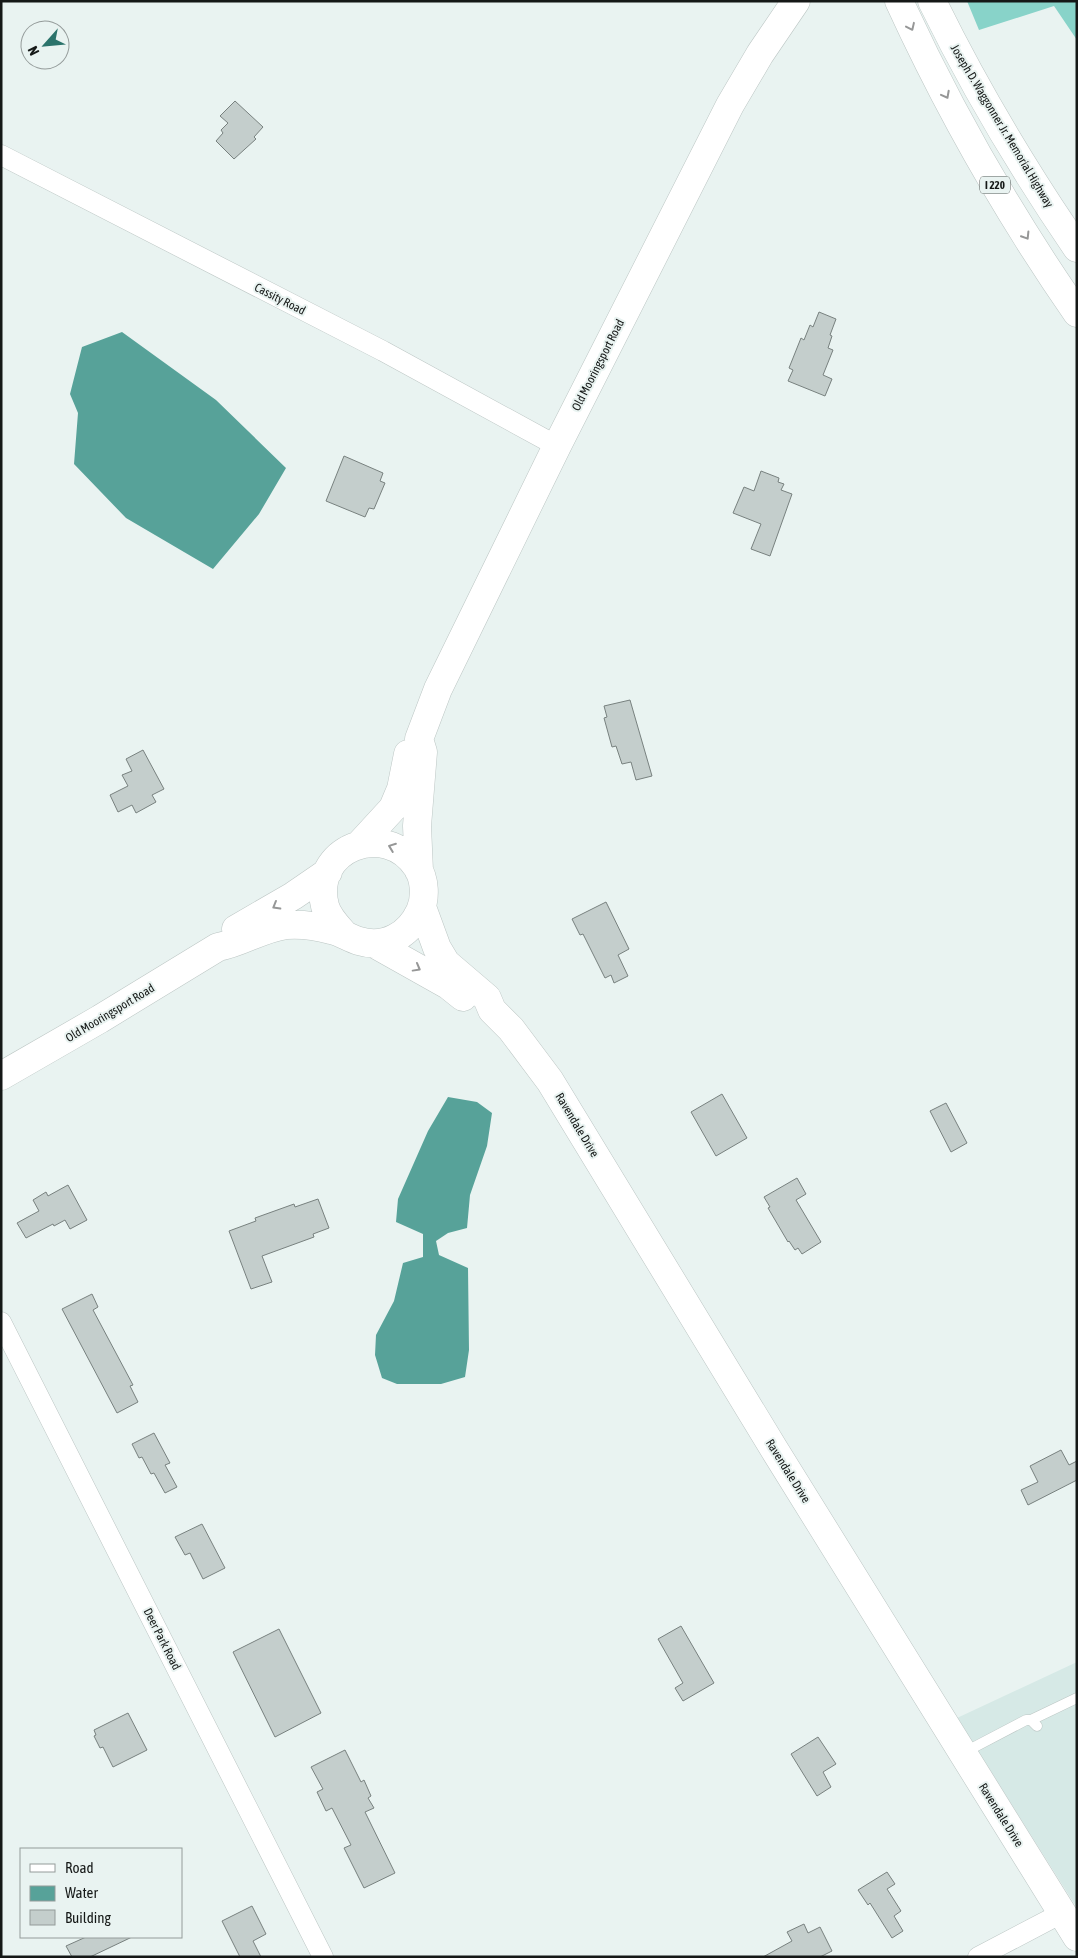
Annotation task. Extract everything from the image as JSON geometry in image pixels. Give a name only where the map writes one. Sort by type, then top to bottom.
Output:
[{"type":"main road","name":"Old Mooringsport Road","points":[[344,934],[332,921],[325,906],[323,889],[328,872],[340,855],[359,844],[393,808],[401,789],[411,744],[419,739],[438,689],[557,446],[730,105],[760,54],[796,1]]},
{"type":"main road","name":"I 220","points":[[899,1],[922,52],[997,187],[1057,285],[1077,313]]},
{"type":"main road","name":"Joseph D. Waggonner Jr. Memorial Highway","points":[[932,1],[950,38],[1005,135],[1072,240]]},
{"type":"main road","name":"Old Mooringsport Road","points":[[419,739],[423,752],[417,826],[419,871],[424,891],[422,907]]},
{"type":"main road","points":[[359,844],[373,842],[394,847],[411,860],[419,871]]},
{"type":"main road","name":"Old Mooringsport Road","points":[[218,947],[223,936],[293,896],[328,872]]},
{"type":"main road","points":[[375,944],[390,941],[405,933],[416,921],[422,907]]},
{"type":"main road","name":"Ravendale Drive","points":[[422,907],[437,948],[446,963],[487,998],[492,1010],[511,1029],[550,1081],[774,1449],[963,1753],[1066,1911],[1077,1937]]},
{"type":"main road","name":"Old Mooringsport Road","points":[[1,1076],[100,1019],[218,947],[230,945],[284,925],[319,927],[344,934],[358,941],[375,944]]},
{"type":"main road","name":"Ravendale Drive","points":[[375,944],[448,985],[480,1010],[492,1010]]},
{"type":"street","name":"Cassity Road","points":[[1,155],[383,351],[557,446]]},
{"type":"street","name":"Deer Park Road","points":[[1,1322],[324,1957]]},
{"type":"street","points":[[978,1957],[1066,1911]]},
{"type":"lane","points":[[963,1753],[1026,1720],[1034,1723],[1077,1698]]},
{"type":"shaded area","points":[[967,1],[1077,1],[1077,40],[1054,6],[979,30]]},
{"type":"shaded area","points":[[1077,1662],[1077,1908],[957,1718]]},
{"type":"water","points":[[122,332],[216,400],[286,468],[259,514],[213,569],[126,518],[74,464],[78,413],[70,394],[82,347]]},
{"type":"water","points":[[448,1097],[477,1102],[492,1113],[487,1146],[470,1195],[467,1228],[448,1233],[436,1241],[439,1255],[468,1268],[469,1350],[465,1377],[441,1384],[397,1384],[382,1378],[375,1355],[376,1335],[394,1301],[403,1263],[423,1257],[423,1234],[396,1222],[398,1199],[428,1131]]},
{"type":"building","points":[[235,101],[263,127],[254,137],[256,139],[234,159],[216,141],[223,133],[221,130],[228,123],[220,116]]},
{"type":"building","points":[[819,312],[836,319],[830,335],[832,336],[828,348],[833,350],[823,375],[832,379],[825,396],[788,381],[793,370],[789,368],[801,338],[804,340],[810,325],[813,327]]},
{"type":"building","points":[[344,456],[383,473],[380,481],[385,483],[374,509],[369,508],[365,517],[326,501]]},
{"type":"building","points":[[761,471],[779,478],[778,482],[784,484],[781,490],[792,494],[770,556],[751,549],[761,524],[733,513],[744,487],[754,491]]},
{"type":"building","points":[[630,700],[652,776],[636,780],[631,762],[622,764],[616,746],[612,747],[604,718],[607,717],[604,706]]},
{"type":"building","points":[[143,750],[164,789],[152,795],[156,802],[136,813],[132,805],[118,812],[110,795],[128,786],[122,775],[132,771],[126,759]]},
{"type":"building","points":[[606,902],[629,949],[618,955],[628,976],[614,983],[611,975],[605,978],[583,934],[580,935],[572,919]]},
{"type":"building","points":[[722,1094],[747,1138],[716,1156],[691,1112]]},
{"type":"building","points":[[946,1103],[967,1143],[951,1152],[930,1111]]},
{"type":"building","points":[[797,1178],[806,1194],[796,1200],[821,1242],[802,1254],[798,1248],[795,1250],[788,1242],[768,1208],[770,1207],[764,1197]]},
{"type":"building","points":[[68,1185],[87,1220],[70,1229],[65,1220],[26,1238],[17,1223],[39,1211],[33,1200],[46,1192],[48,1196]]},
{"type":"building","points":[[318,1199],[329,1228],[313,1234],[314,1237],[262,1256],[272,1282],[251,1289],[229,1231],[256,1221],[255,1218],[294,1204],[295,1207]]},
{"type":"building","points":[[92,1294],[98,1307],[93,1310],[133,1385],[130,1386],[138,1402],[117,1413],[62,1309]]},
{"type":"building","points":[[154,1433],[170,1463],[165,1465],[177,1487],[165,1493],[154,1473],[151,1474],[142,1457],[139,1458],[132,1444]]},
{"type":"building","points":[[1061,1450],[1069,1465],[1077,1461],[1077,1480],[1028,1505],[1021,1490],[1038,1482],[1030,1466]]},
{"type":"building","points":[[202,1524],[225,1568],[203,1579],[190,1553],[185,1555],[175,1537]]},
{"type":"building","points":[[681,1626],[714,1683],[683,1701],[675,1688],[683,1683],[658,1639]]},
{"type":"building","points":[[279,1629],[321,1713],[275,1737],[233,1652]]},
{"type":"building","points":[[128,1713],[147,1750],[113,1767],[103,1747],[100,1748],[94,1736],[96,1735],[94,1730]]},
{"type":"building","points":[[818,1737],[836,1764],[823,1772],[831,1787],[817,1796],[791,1754]]},
{"type":"building","points":[[345,1750],[361,1782],[364,1780],[371,1796],[368,1798],[374,1808],[365,1812],[395,1873],[364,1888],[344,1848],[351,1845],[332,1808],[326,1811],[317,1792],[323,1789],[311,1767]]},
{"type":"building","points":[[887,1872],[895,1884],[887,1889],[901,1911],[894,1916],[903,1931],[892,1938],[870,1903],[868,1905],[858,1890]]},
{"type":"building","points":[[252,1906],[266,1934],[253,1941],[261,1957],[240,1957],[222,1921]]},
{"type":"building","points":[[804,1924],[808,1933],[820,1927],[832,1951],[820,1957],[763,1957],[792,1941],[787,1932]]},
{"type":"building","points":[[84,1938],[130,1938],[90,1957],[72,1957],[66,1946]]}]
